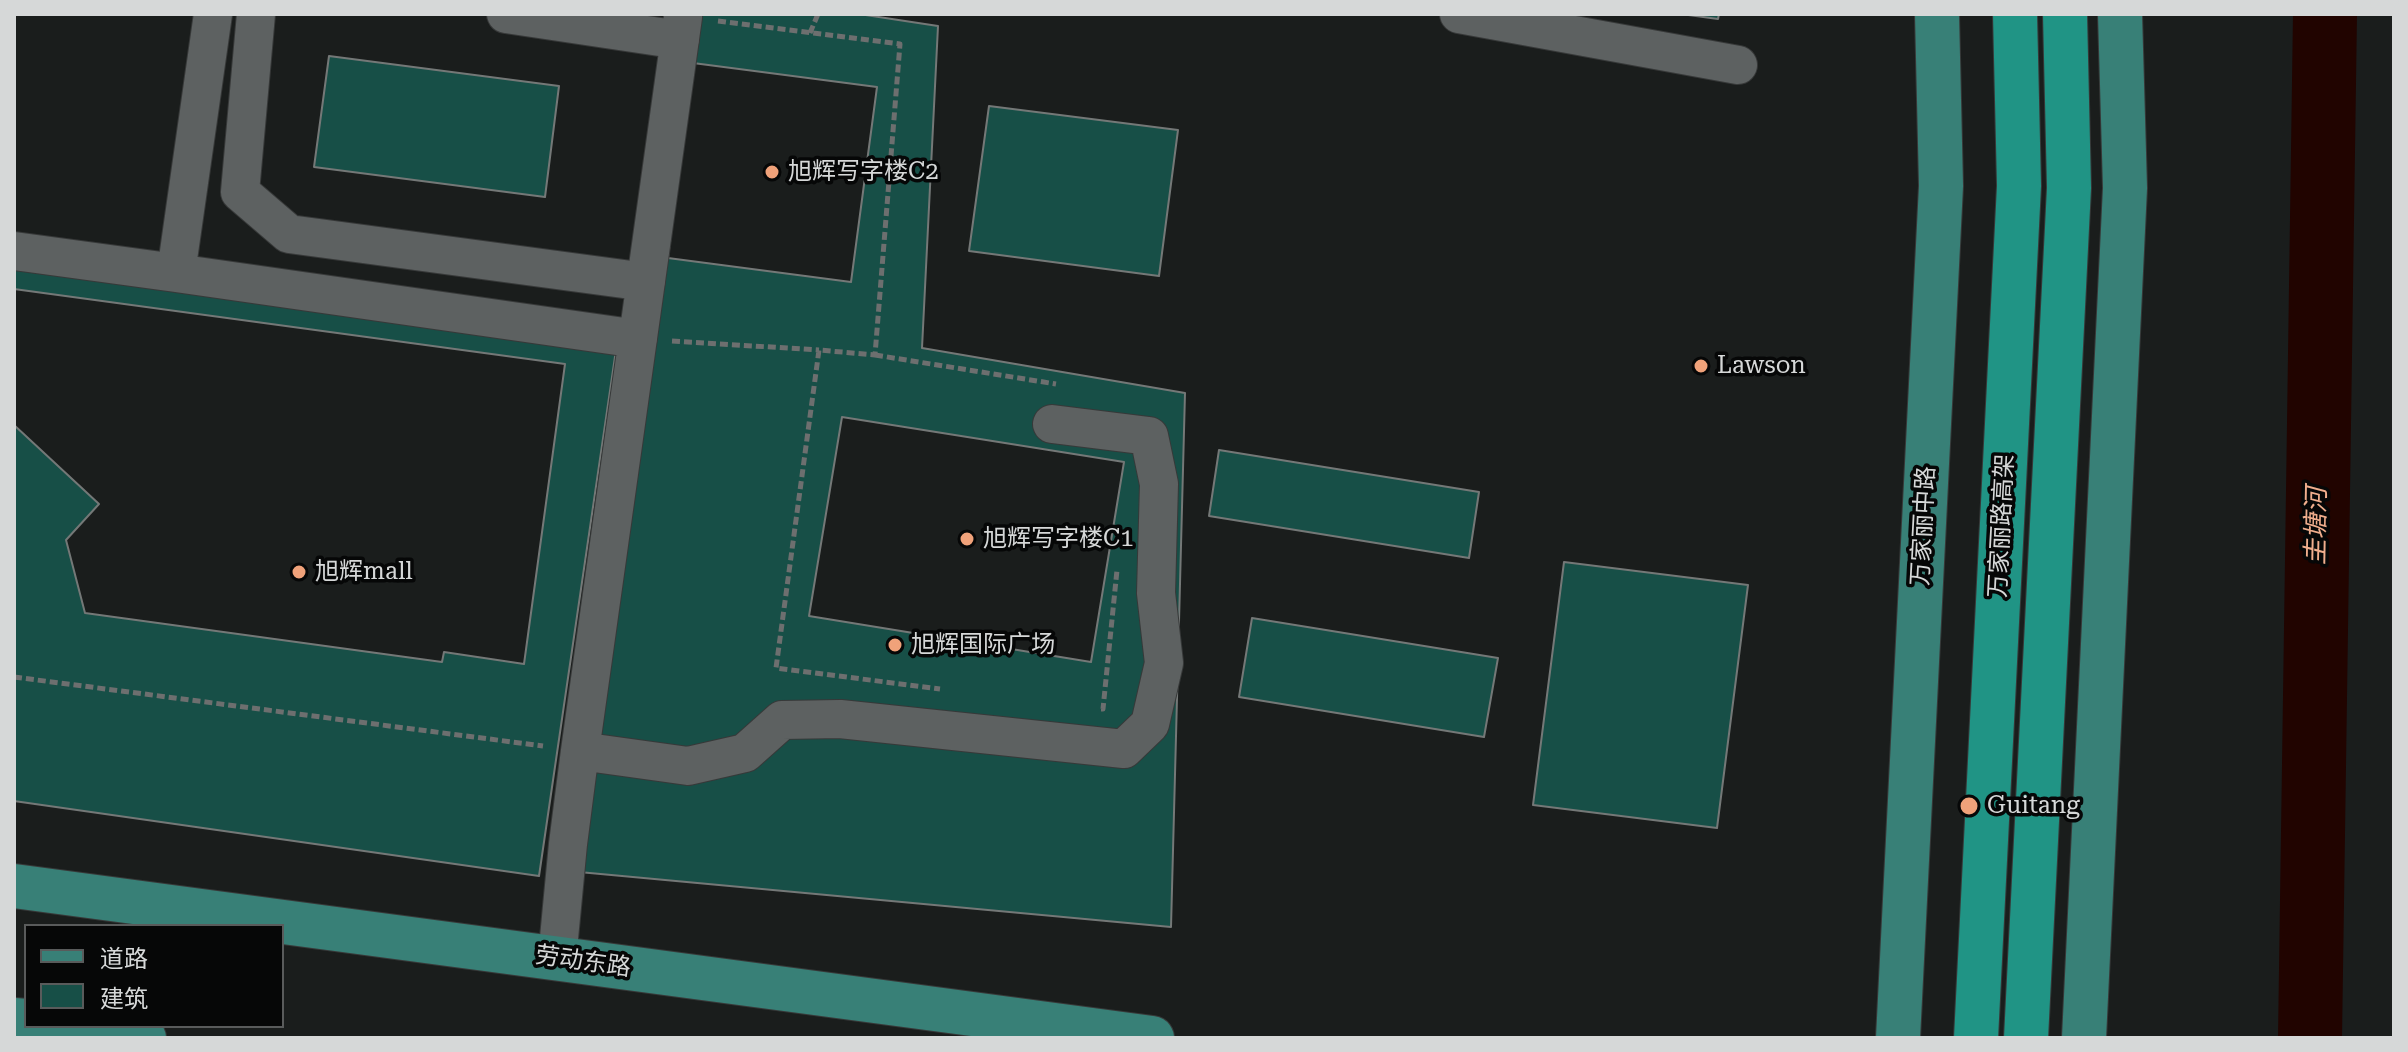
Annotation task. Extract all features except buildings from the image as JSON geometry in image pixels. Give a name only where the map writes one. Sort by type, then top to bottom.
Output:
[{"type":"highway","name":"万家丽路高架","points":[[1976,1038],[2019,186],[2015,14]]},
{"type":"highway","name":"万家丽路高架","points":[[2026,1038],[2069,188],[2065,14]]},
{"type":"main road","name":"万家丽中路","points":[[1898,1038],[1941,186],[1937,14]]},
{"type":"main road","points":[[2084,1038],[2125,188],[2120,14]]},
{"type":"main road","name":"劳动东路","points":[[14,886],[1152,1038]]},
{"type":"main road","points":[[72,1028],[144,1038]]},
{"type":"lane","points":[[176,273],[213,14]]},
{"type":"lane","points":[[256,14],[240,192],[289,234],[646,282]]},
{"type":"lane","points":[[506,14],[681,28],[580,751],[557,959]]},
{"type":"lane","points":[[1459,14],[1738,65]]},
{"type":"lane","points":[[14,251],[638,339]]},
{"type":"lane","points":[[580,751],[688,766],[745,753],[782,720],[826,719],[1124,749],[1150,724],[1164,663],[1156,593],[1159,484],[1149,436],[1052,424]]},
{"type":"path","points":[[810,33],[818,14]]},
{"type":"path","points":[[681,28],[810,33],[900,44],[875,355]]},
{"type":"path","points":[[638,339],[875,355],[1058,385]]},
{"type":"path","points":[[819,350],[776,668],[947,690]]},
{"type":"path","points":[[1087,708],[1103,709],[1118,557]]},
{"type":"path","points":[[14,677],[580,751]]},
{"type":"waterway","name":"圭塘河","points":[[2310,1038],[2325,14]]},
{"type":"place","name":"旭辉写字楼C2","points":[[772,172]]},
{"type":"place","name":"Lawson","points":[[1701,366]]},
{"type":"place","name":"旭辉写字楼C1","points":[[967,539]]},
{"type":"place","name":"旭辉mall","points":[[299,572]]},
{"type":"place","name":"旭辉国际广场","points":[[895,645]]},
{"type":"place","name":"Guitang","points":[[1969,806]]}]
